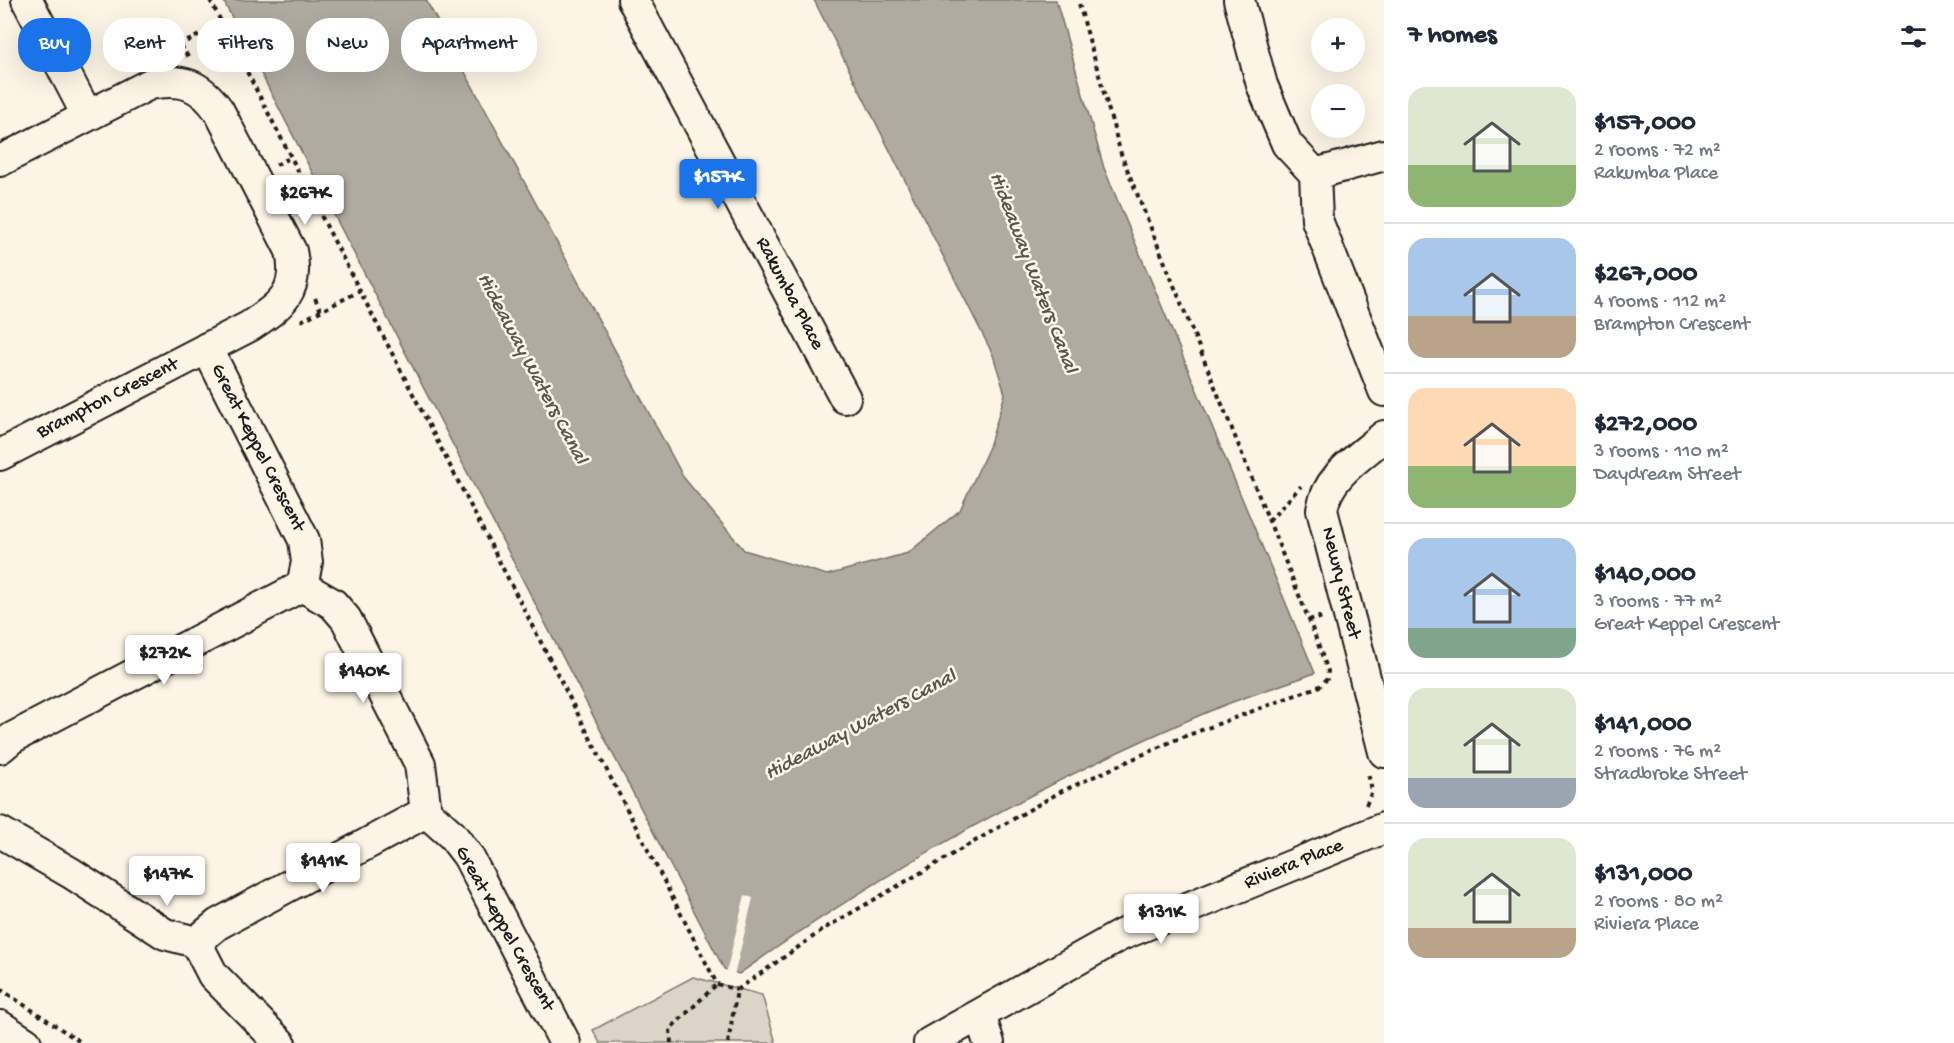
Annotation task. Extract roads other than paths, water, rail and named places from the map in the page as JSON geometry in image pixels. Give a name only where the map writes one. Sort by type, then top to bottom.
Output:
[{"type":"street","points":[[27,0],[87,115]]},
{"type":"street","name":"Rakumba Place","points":[[633,0],[844,398]]},
{"type":"street","points":[[1239,0],[1262,85],[1287,144],[1315,174],[1317,220],[1384,391]]},
{"type":"street","name":"Brampton Crescent","points":[[0,161],[150,84],[171,80],[188,84],[208,95],[291,251],[294,265],[293,285],[278,307],[250,326],[0,454]]},
{"type":"street","points":[[1315,174],[1384,155]]},
{"type":"street","name":"Great Keppel Crescent","points":[[207,348],[304,540],[307,562],[302,586]]},
{"type":"street","name":"Newry Street","points":[[1376,761],[1322,510],[1324,494],[1335,478],[1384,436]]},
{"type":"street","points":[[0,748],[12,738],[302,586],[333,604],[346,619],[420,764],[426,812],[218,924],[196,942]]},
{"type":"street","name":"Great Keppel Crescent","points":[[426,812],[452,836],[468,856],[565,1043]]},
{"type":"street","name":"Riviera Place","points":[[929,1043],[1121,935],[1384,828]]},
{"type":"street","points":[[0,832],[71,873],[165,934],[196,942],[213,975],[280,1043]]},
{"type":"street","points":[[980,1015],[989,1043]]},
{"type":"street","points":[[0,1026],[26,1043]]},
{"type":"water","name":"Hideaway Waters Canal","points":[[223,0],[426,0],[436,18],[401,18],[401,72],[465,72],[684,478],[744,550],[827,575],[908,553],[960,510],[989,447],[1005,394],[993,355],[814,0],[1056,0],[1104,168],[1315,673],[1217,708],[1093,764],[1031,795],[910,862],[739,974],[724,969],[260,72],[294,72],[294,18],[232,18]]}]
